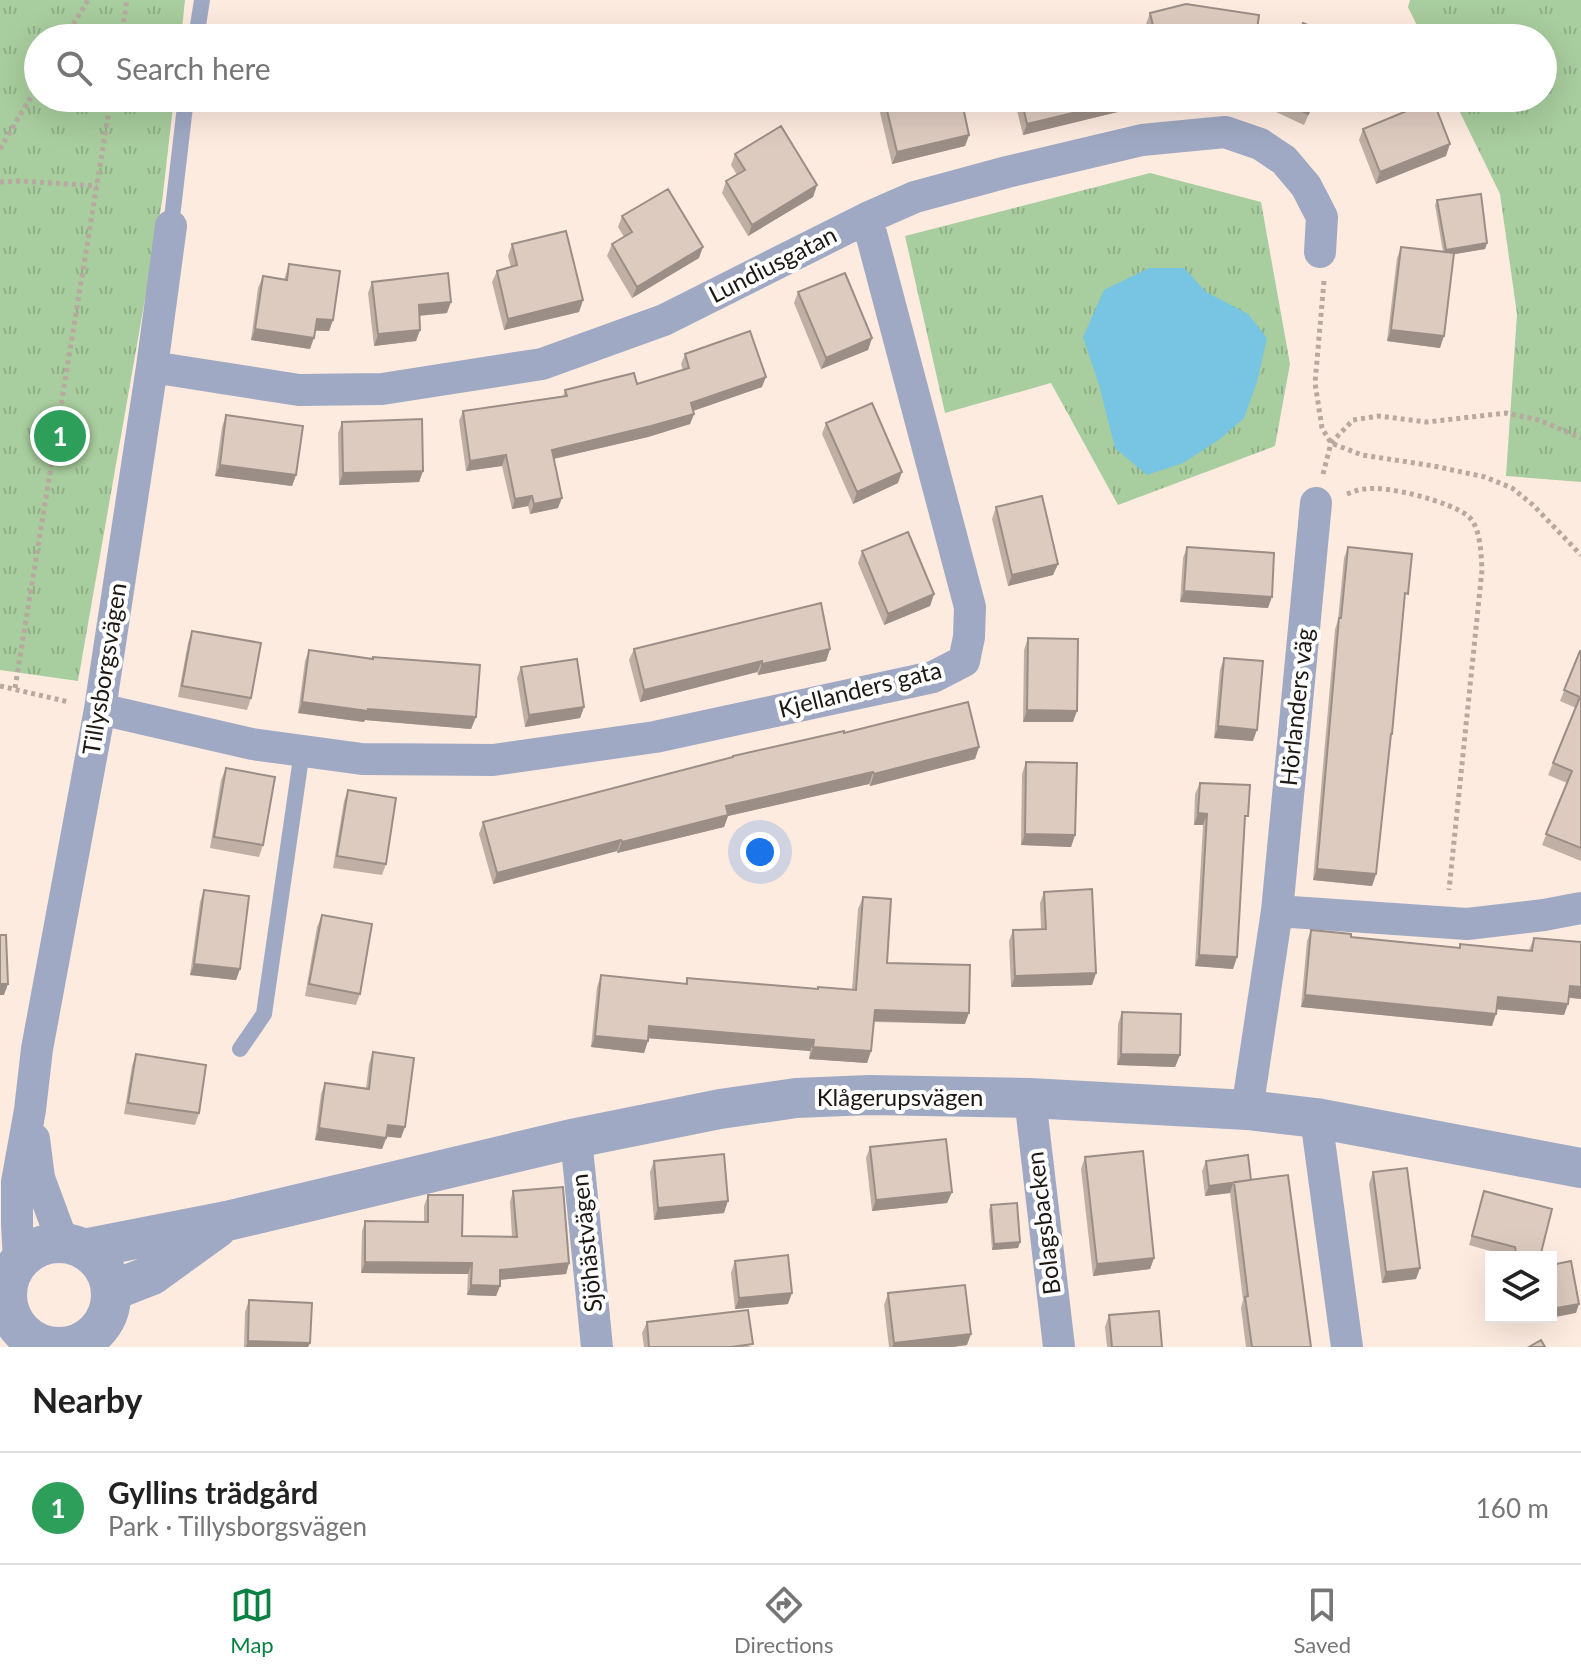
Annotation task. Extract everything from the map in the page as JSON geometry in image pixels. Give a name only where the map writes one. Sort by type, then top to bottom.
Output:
[{"type":"street","name":"Lundiusgatan","points":[[152,367],[299,390],[368,390],[542,364],[664,320],[915,197],[1142,140],[1225,132],[1260,144],[1284,160],[1306,186],[1322,217],[1320,252]]},
{"type":"street","name":"Kjellanders gata","points":[[100,709],[252,744],[362,759],[493,760],[670,734],[933,677],[964,661],[970,607],[867,218]]},
{"type":"street","name":"Tillysborgsvägen","points":[[17,1308],[17,1182],[37,1049],[100,709],[171,226]]},
{"type":"street","name":"Hörlanders väg","points":[[1247,1110],[1277,911],[1316,503]]},
{"type":"street","points":[[1277,911],[1467,924],[1581,908]]},
{"type":"street","name":"Klågerupsvägen","points":[[17,1308],[32,1250],[47,1244],[73,1246],[227,1221],[576,1138],[720,1109],[796,1098],[870,1095],[1030,1098],[1247,1110],[1316,1118],[1581,1168]]},
{"type":"street","name":"Bolagsbacken","points":[[1030,1098],[1059,1347]]},
{"type":"street","name":"Tillysborgsvägen","points":[[30,1110],[39,1178],[73,1246]]},
{"type":"street","points":[[1316,1118],[1347,1347]]},
{"type":"street","name":"Sjöhästvägen","points":[[576,1138],[597,1347]]},
{"type":"street","name":"Klågerupsvägen","points":[[111,1291],[152,1275],[227,1221]]},
{"type":"street","points":[[17,1308],[51,1347],[90,1341],[110,1307],[111,1291],[107,1275],[98,1260],[73,1246]]},
{"type":"lane","points":[[198,24],[202,0]]},
{"type":"lane","points":[[171,226],[184,112]]},
{"type":"lane","points":[[240,1049],[264,1014],[302,751]]},
{"type":"path","points":[[73,24],[88,0]]},
{"type":"path","points":[[123,24],[127,0]]},
{"type":"path","points":[[0,149],[24,109]]},
{"type":"path","points":[[15,688],[109,112]]},
{"type":"path","points":[[0,182],[97,186]]},
{"type":"path","points":[[1320,252],[1324,286],[1315,383],[1322,428],[1331,443],[1362,455],[1485,477],[1512,488],[1533,505],[1581,555]]},
{"type":"path","points":[[1331,443],[1353,420],[1379,416],[1427,422],[1506,413],[1539,420],[1581,438]]},
{"type":"path","points":[[1316,503],[1367,488],[1407,493],[1470,517],[1479,537],[1482,570],[1445,923]]},
{"type":"path","points":[[0,686],[100,709]]},
{"type":"green space","points":[[0,0],[185,0],[182,24],[24,24],[24,112],[172,112],[162,202],[78,681],[0,670]]},
{"type":"green space","points":[[1410,0],[1581,0],[1581,482],[1506,476],[1517,314],[1500,194],[1460,112],[1557,112],[1557,24],[1416,24],[1408,7]]},
{"type":"green space","points":[[1150,173],[1261,202],[1290,364],[1275,446],[1118,505],[1051,383],[945,413],[905,236]]},
{"type":"water","points":[[1149,268],[1184,268],[1206,292],[1248,314],[1267,338],[1257,382],[1244,418],[1220,439],[1183,463],[1147,475],[1115,448],[1083,337],[1104,290]]},
{"type":"building","points":[[1186,4],[1259,15],[1258,24],[1153,24],[1150,13]]},
{"type":"building","points":[[887,112],[964,112],[969,135],[897,152]]},
{"type":"building","points":[[1024,112],[1077,112],[1027,124]]},
{"type":"building","points":[[1404,112],[1438,112],[1450,144],[1380,172],[1363,129]]},
{"type":"building","points":[[781,126],[817,185],[752,225],[726,181],[745,170],[735,154]]},
{"type":"building","points":[[668,189],[703,247],[637,287],[612,244],[632,232],[622,216]]},
{"type":"building","points":[[1481,194],[1487,243],[1446,250],[1437,200]]},
{"type":"building","points":[[566,231],[583,300],[508,319],[497,271],[517,265],[512,244]]},
{"type":"building","points":[[1401,247],[1454,253],[1444,336],[1391,330]]},
{"type":"building","points":[[289,264],[340,271],[333,320],[317,319],[314,338],[255,329],[263,276],[287,280]]},
{"type":"building","points":[[448,273],[451,302],[419,305],[420,330],[378,334],[372,282]]},
{"type":"building","points":[[845,273],[872,338],[826,358],[798,292]]},
{"type":"building","points":[[750,331],[766,377],[691,403],[694,414],[552,450],[562,498],[534,504],[532,496],[515,499],[506,455],[470,461],[463,411],[567,396],[565,390],[634,373],[637,384],[689,368],[685,354]]},
{"type":"building","points":[[872,403],[902,472],[857,492],[826,423]]},
{"type":"building","points":[[226,415],[303,426],[296,475],[220,465]]},
{"type":"building","points":[[422,419],[423,471],[343,473],[342,422]]},
{"type":"building","points":[[1042,496],[1058,564],[1012,575],[996,507]]},
{"type":"building","points":[[908,532],[934,594],[888,614],[862,551]]},
{"type":"building","points":[[1187,547],[1274,553],[1272,597],[1184,591]]},
{"type":"building","points":[[1348,547],[1412,554],[1408,594],[1405,593],[1376,874],[1317,869]]},
{"type":"building","points":[[821,603],[830,649],[762,664],[762,661],[644,690],[634,649]]},
{"type":"building","points":[[192,631],[261,643],[251,698],[182,686]]},
{"type":"building","points":[[1028,638],[1078,639],[1077,711],[1027,710]]},
{"type":"building","points":[[309,650],[373,659],[480,665],[476,717],[368,711],[302,702]]},
{"type":"building","points":[[1580,651],[1581,848],[1546,834],[1572,771],[1553,763],[1580,697],[1564,690]]},
{"type":"building","points":[[1224,658],[1263,661],[1257,730],[1218,726]]},
{"type":"building","points":[[577,659],[584,707],[529,715],[521,667]]},
{"type":"building","points":[[968,702],[979,747],[874,774],[726,806],[728,815],[497,873],[483,822],[733,756],[844,733]]},
{"type":"building","points":[[1026,762],[1077,763],[1075,835],[1025,834]]},
{"type":"building","points":[[226,768],[275,777],[263,845],[214,837]]},
{"type":"building","points":[[1200,783],[1250,785],[1248,816],[1245,816],[1237,957],[1199,955],[1207,814],[1198,813]]},
{"type":"building","points":[[348,790],[396,798],[386,864],[337,856]]},
{"type":"building","points":[[1092,889],[1096,973],[1015,976],[1013,930],[1046,929],[1044,892]]},
{"type":"building","points":[[204,890],[249,896],[240,969],[194,964]]},
{"type":"building","points":[[863,897],[891,899],[887,963],[970,965],[969,1013],[875,1010],[871,1051],[813,1047],[814,1040],[649,1026],[648,1041],[595,1036],[601,975],[687,984],[687,978],[856,990]]},
{"type":"building","points":[[322,915],[372,924],[360,994],[309,984]]},
{"type":"building","points":[[1311,930],[1460,948],[1460,944],[1532,951],[1534,938],[1581,942],[1581,987],[1570,986],[1568,1004],[1498,997],[1496,1014],[1305,995]]},
{"type":"building","points":[[0,935],[6,935],[8,984],[0,984]]},
{"type":"building","points":[[1122,1012],[1181,1014],[1180,1055],[1121,1054]]},
{"type":"building","points":[[373,1052],[414,1058],[405,1127],[388,1125],[386,1138],[319,1128],[325,1083],[369,1089]]},
{"type":"building","points":[[136,1054],[206,1065],[199,1113],[128,1103]]},
{"type":"building","points":[[946,1139],[952,1192],[876,1200],[870,1147]]},
{"type":"building","points":[[1143,1151],[1154,1258],[1097,1264],[1085,1157]]},
{"type":"building","points":[[724,1154],[728,1201],[658,1208],[654,1161]]},
{"type":"building","points":[[1248,1155],[1251,1180],[1209,1186],[1206,1161]]},
{"type":"building","points":[[1407,1168],[1420,1268],[1386,1272],[1373,1172]]},
{"type":"building","points":[[1288,1175],[1311,1347],[1252,1347],[1234,1182]]},
{"type":"building","points":[[563,1187],[569,1263],[500,1270],[500,1286],[471,1285],[472,1263],[365,1262],[365,1221],[428,1222],[428,1195],[463,1195],[462,1236],[517,1237],[513,1191]]},
{"type":"building","points":[[1484,1191],[1552,1209],[1542,1251],[1516,1251],[1515,1247],[1472,1236]]},
{"type":"building","points":[[1017,1203],[1020,1242],[994,1244],[991,1205]]},
{"type":"building","points":[[788,1255],[792,1293],[739,1298],[735,1261]]},
{"type":"building","points":[[1571,1261],[1579,1304],[1557,1308],[1557,1264]]},
{"type":"building","points":[[965,1285],[971,1334],[894,1343],[888,1293]]},
{"type":"building","points":[[249,1300],[312,1303],[310,1343],[248,1341]]},
{"type":"building","points":[[748,1310],[753,1344],[649,1347],[647,1322]]},
{"type":"building","points":[[1159,1311],[1162,1347],[1112,1347],[1109,1315]]},
{"type":"building","points":[[1541,1340],[1545,1347],[1529,1347]]},
{"type":"place","name":"Gyllins trädgård","points":[[60,436]]}]
